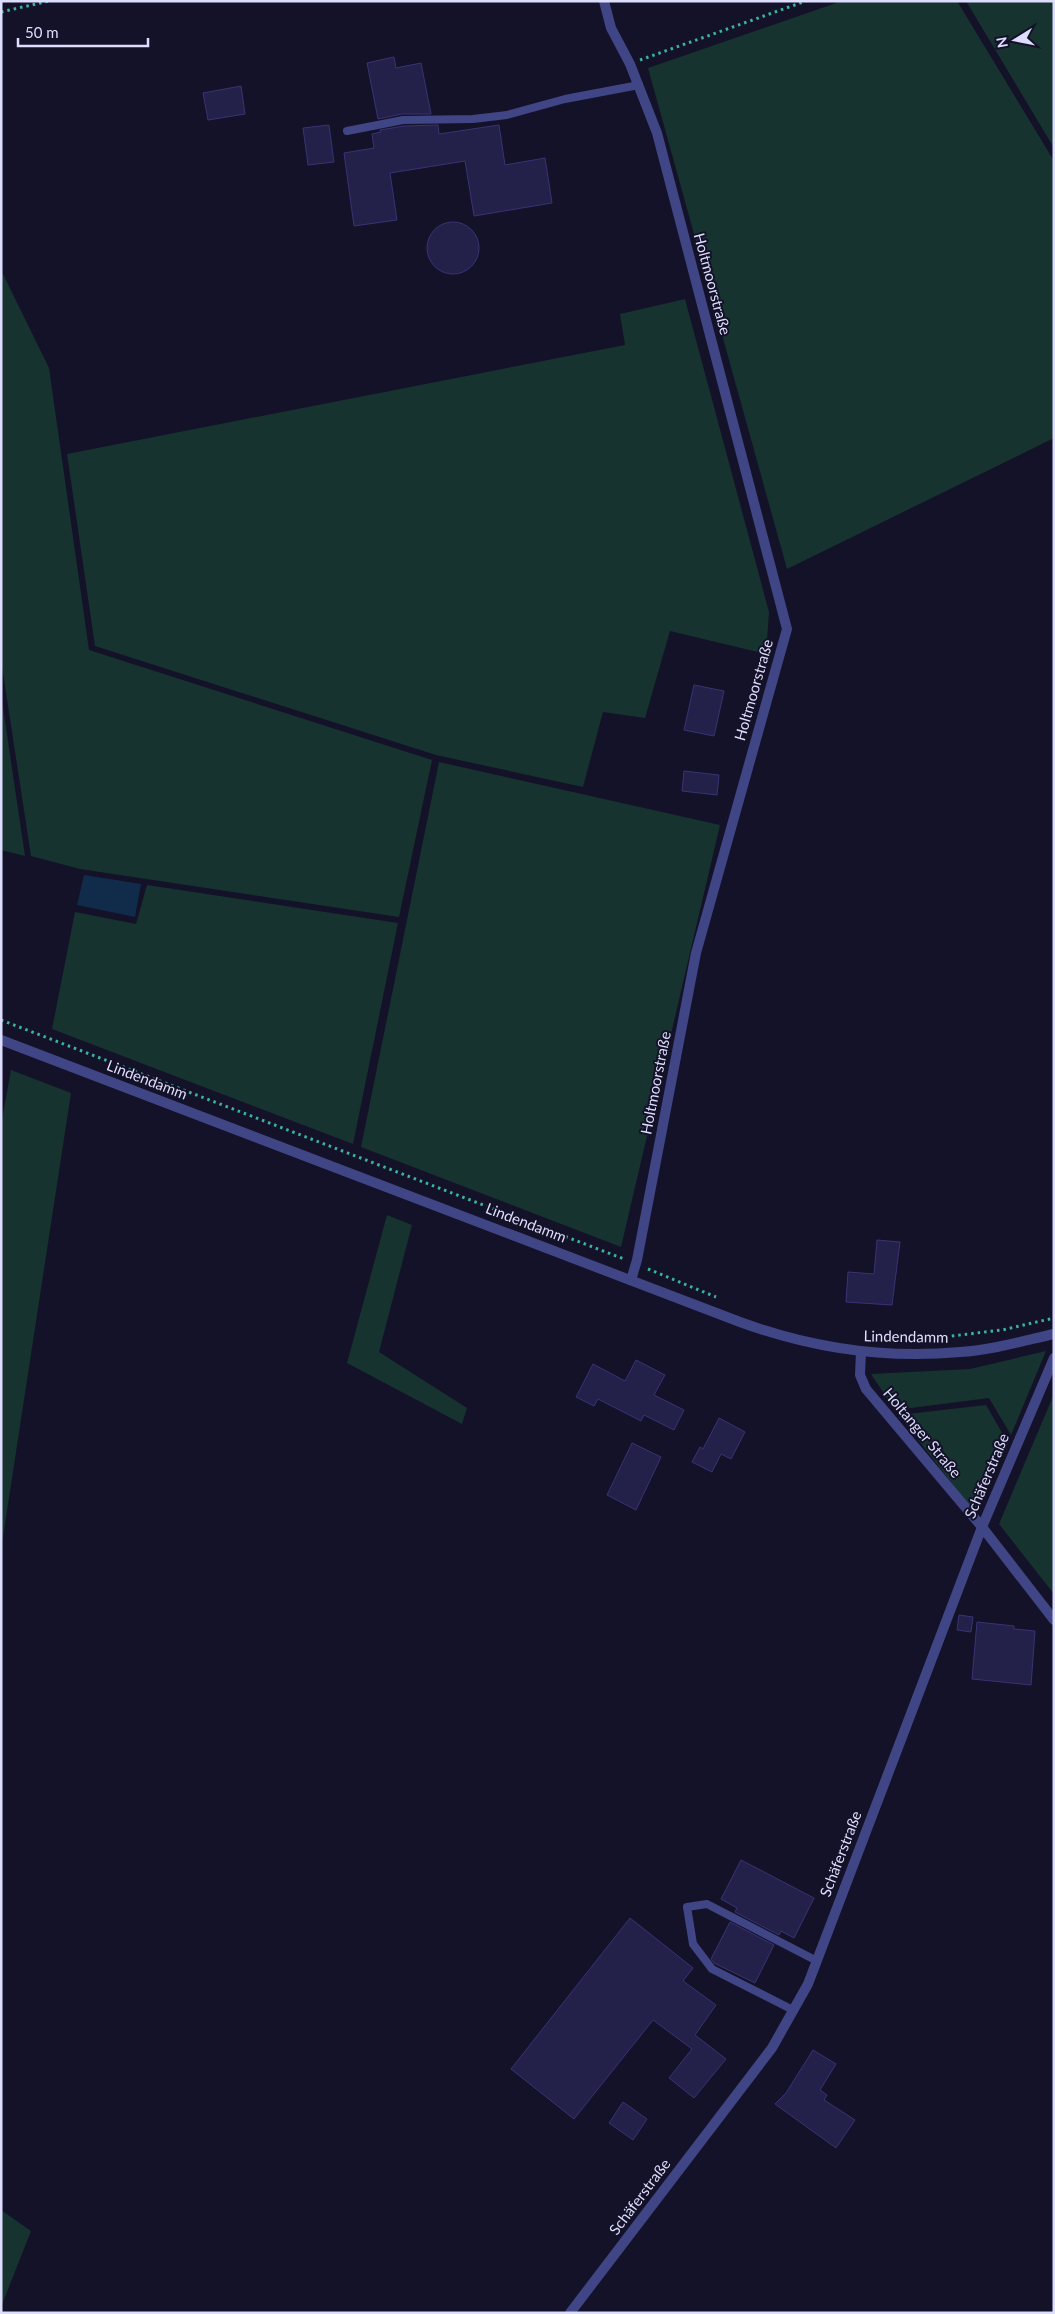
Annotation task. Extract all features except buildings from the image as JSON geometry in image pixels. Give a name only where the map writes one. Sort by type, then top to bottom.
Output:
[{"type":"street","name":"Holtmoorstraße","points":[[604,1],[611,28],[630,64],[657,133],[787,629],[696,953],[636,1264],[631,1280]]},
{"type":"street","name":"Lindendamm","points":[[1,1040],[761,1330],[800,1341],[860,1352],[926,1354],[996,1347],[1054,1334]]},
{"type":"street","name":"Holtanger Straße","points":[[860,1352],[860,1375],[866,1389],[982,1528],[1054,1620]]},
{"type":"street","name":"Schäferstraße","points":[[570,2313],[772,2048],[808,1984],[982,1528],[1054,1358]]},
{"type":"lane","points":[[347,131],[402,120],[473,119],[507,115],[565,99],[639,85]]},
{"type":"lane","points":[[793,2010],[712,1969],[693,1944],[687,1907],[707,1904],[816,1960]]},
{"type":"path","points":[[1,12],[49,1]]},
{"type":"path","points":[[630,64],[806,1]]},
{"type":"path","points":[[1,1020],[636,1264],[724,1300]]},
{"type":"path","points":[[924,1339],[1002,1330],[1054,1318]]},
{"type":"green space","points":[[842,1],[957,1],[1054,161],[1054,438],[787,569],[648,68]]},
{"type":"green space","points":[[966,1],[1054,1],[1054,148]]},
{"type":"green space","points":[[1,270],[49,368],[89,650],[432,760],[399,917],[80,869],[31,856],[1,660]]},
{"type":"green space","points":[[685,299],[769,612],[766,654],[670,631],[645,718],[603,712],[583,787],[436,755],[95,646],[67,454],[625,345],[620,314]]},
{"type":"green space","points":[[1,694],[25,856],[1,850]]},
{"type":"green space","points":[[439,762],[720,825],[621,1247],[361,1147]]},
{"type":"green space","points":[[147,885],[398,923],[353,1144],[52,1029],[75,912],[136,924]]},
{"type":"green space","points":[[11,1070],[71,1093],[1,1550],[1,1125]]},
{"type":"green space","points":[[387,1215],[412,1225],[379,1352],[467,1408],[462,1424],[347,1363]]},
{"type":"green space","points":[[1046,1351],[1011,1435],[989,1398],[895,1410],[871,1374],[970,1369]]},
{"type":"green space","points":[[1054,1394],[1054,1594],[999,1524]]},
{"type":"green space","points":[[986,1405],[1008,1443],[974,1512],[899,1415]]},
{"type":"green space","points":[[1,2210],[31,2231],[1,2307]]},
{"type":"water","points":[[84,875],[141,884],[135,917],[77,905]]}]
